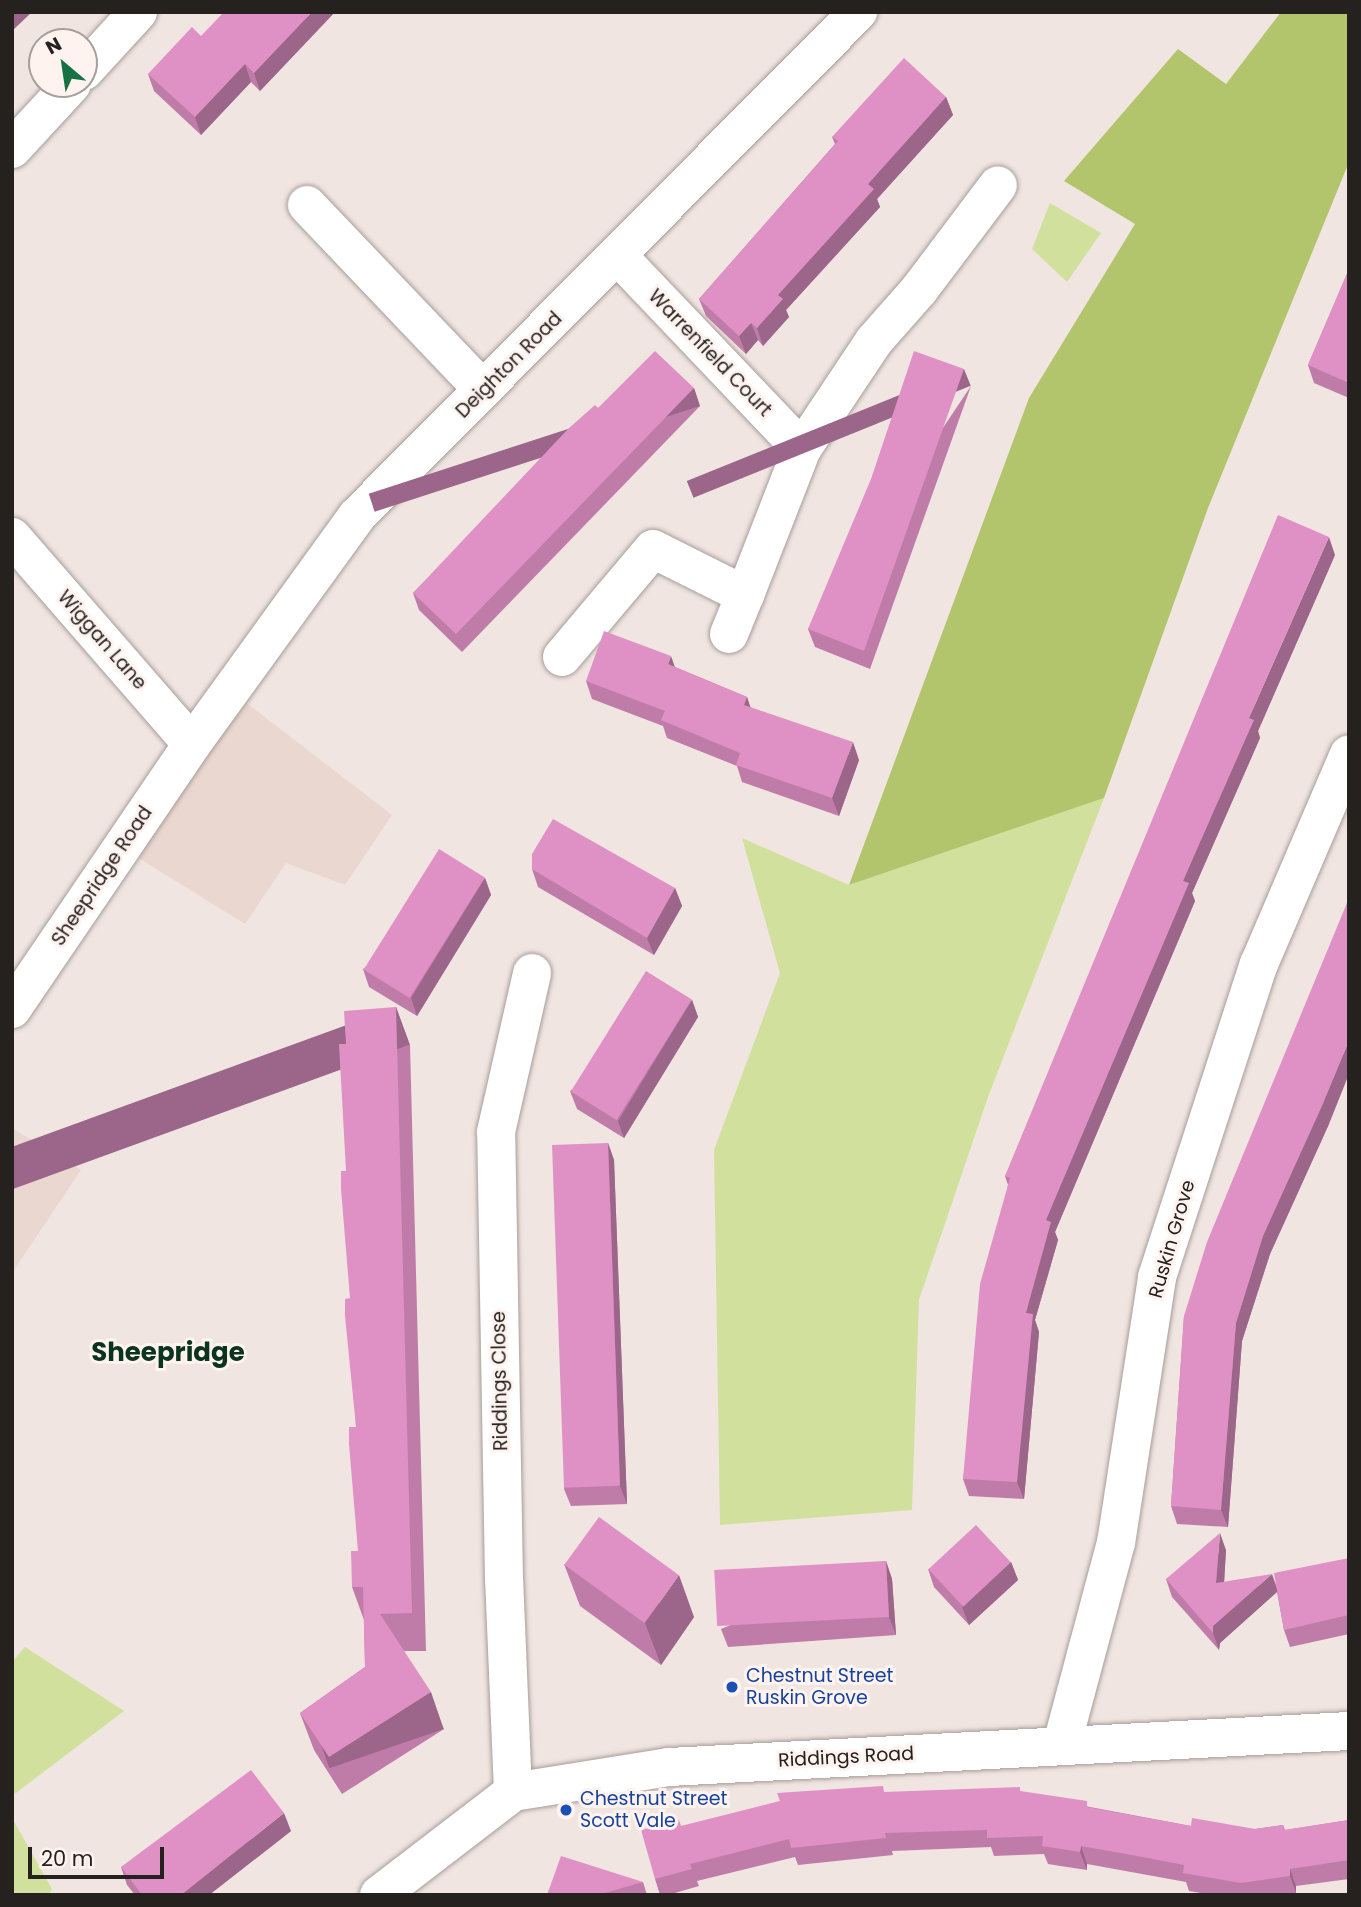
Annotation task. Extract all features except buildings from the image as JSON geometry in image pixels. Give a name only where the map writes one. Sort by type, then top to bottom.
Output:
[{"type":"street","name":"Deighton Road","points":[[192,744],[357,516],[858,12]]},
{"type":"street","points":[[98,55],[135,13]]},
{"type":"street","points":[[12,149],[59,98]]},
{"type":"street","points":[[729,634],[803,449],[874,341],[919,290],[998,185]]},
{"type":"street","points":[[307,205],[483,390]]},
{"type":"street","name":"Warrenfield Court","points":[[618,256],[803,449]]},
{"type":"street","name":"Wiggan Lane","points":[[15,547],[192,744]]},
{"type":"street","points":[[562,657],[653,549],[745,595]]},
{"type":"street","name":"Sheepridge Road","points":[[12,1009],[192,744]]},
{"type":"street","name":"Ruskin Grove","points":[[1062,1744],[1116,1543],[1157,1277],[1259,964],[1349,754]]},
{"type":"street","name":"Riddings Close","points":[[513,1792],[504,1580],[496,1132],[532,973]]},
{"type":"street","name":"Riddings Road","points":[[379,1895],[419,1882],[513,1792],[668,1767],[1062,1744],[1349,1731]]},
{"type":"shaded area","points":[[244,701],[392,815],[345,885],[286,863],[245,924],[137,857]]},
{"type":"shaded area","points":[[12,1128],[81,1170],[12,1273]]},
{"type":"green space","points":[[1281,12],[1349,12],[1349,162],[1208,508],[1104,798],[849,885],[1029,398],[1135,224],[1064,181],[1178,49],[1226,84]]},
{"type":"green space","points":[[1050,203],[1101,233],[1067,282],[1032,249]]},
{"type":"green space","points":[[1104,798],[988,1097],[919,1300],[912,1510],[720,1525],[714,1150],[780,973],[742,838],[849,885]]},
{"type":"green space","points":[[25,1647],[124,1711],[12,1796],[12,1662]]},
{"type":"green space","points":[[12,1818],[52,1889],[49,1895],[12,1895]]},
{"type":"place","name":"Chestnut Street Ruskin Grove","points":[[732,1687]]},
{"type":"place","name":"Chestnut Street Scott Vale","points":[[566,1810]]},
{"type":"district","name":"Sheepridge","points":[[168,1353]]}]
